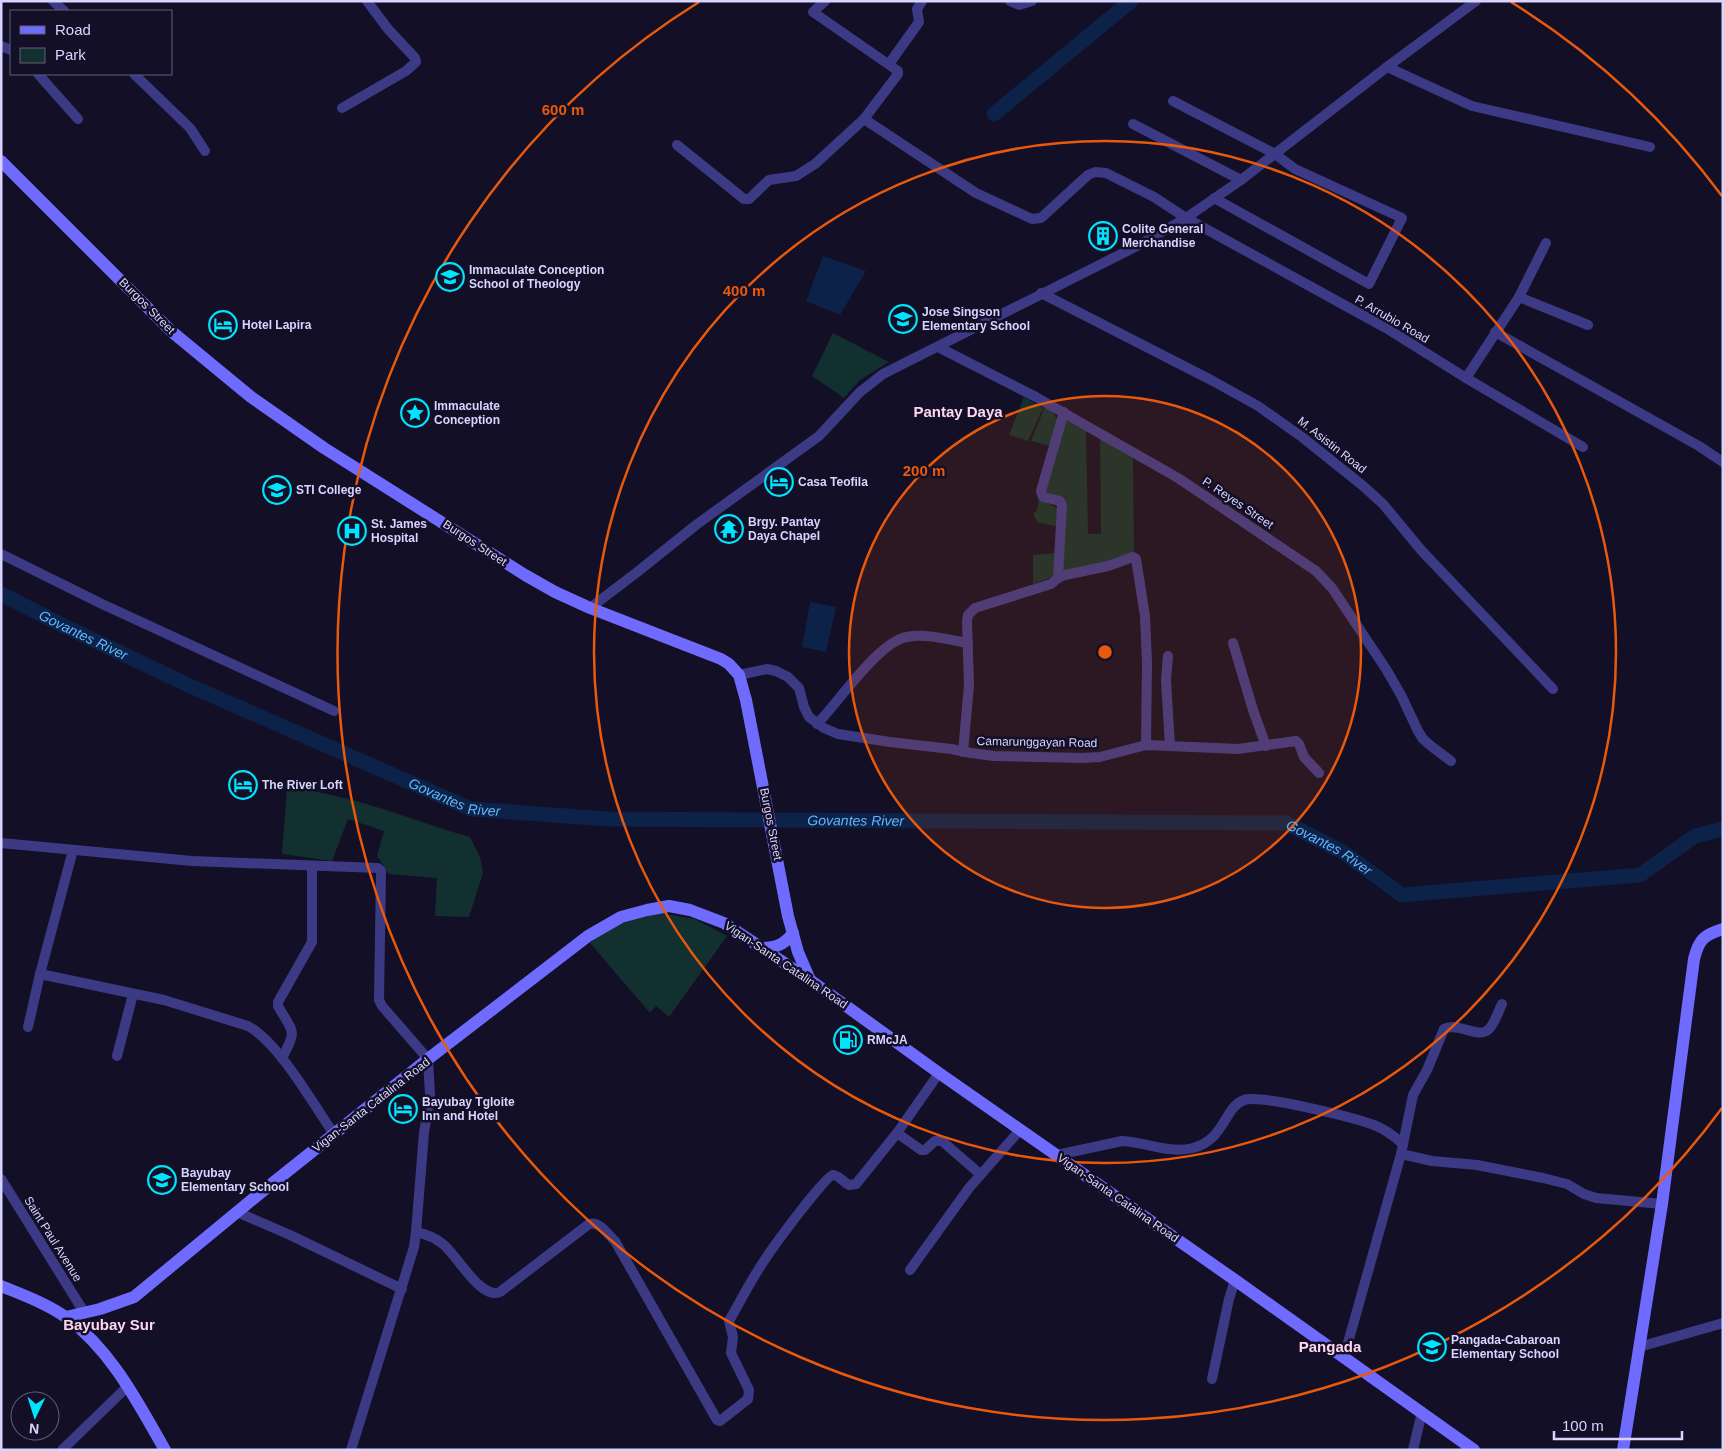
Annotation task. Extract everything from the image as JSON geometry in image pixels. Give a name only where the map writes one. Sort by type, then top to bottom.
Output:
[{"type":"main road","name":"Burgos Street","points":[[1,161],[171,331],[251,397],[324,448],[555,592],[590,608],[721,659],[729,664],[739,675],[746,700],[793,933],[798,952],[810,980]]},
{"type":"main road","name":"Vigan-Santa Catalina Road","points":[[66,1317],[100,1309],[134,1297],[428,1059],[588,936],[622,917],[669,906],[690,910],[724,923],[810,980],[1474,1450]]},
{"type":"main road","points":[[1622,1450],[1662,1204],[1694,959],[1700,941],[1706,936],[1723,929]]},
{"type":"main road","points":[[762,948],[772,948],[780,945],[793,933]]},
{"type":"main road","points":[[1,1286],[66,1317],[90,1339],[107,1357],[128,1386],[165,1450]]},
{"type":"street","points":[[52,1],[63,10]]},
{"type":"street","points":[[342,108],[406,71],[416,62],[415,58],[388,29],[367,1]]},
{"type":"street","points":[[677,146],[744,199],[749,199],[769,180],[796,176],[815,164],[864,119],[898,74],[898,70],[813,12],[825,1]]},
{"type":"street","points":[[889,64],[919,22],[917,8],[922,1]]},
{"type":"street","points":[[1010,1],[1019,5],[1032,1]]},
{"type":"street","points":[[590,608],[696,525],[819,436],[872,382],[883,374],[1139,245],[1186,218],[1241,180],[1387,66],[1476,1]]},
{"type":"street","points":[[1387,66],[1472,106],[1650,147]]},
{"type":"street","points":[[39,75],[78,119]]},
{"type":"street","points":[[135,75],[190,128],[205,151]]},
{"type":"street","points":[[1173,101],[1275,154],[1295,169],[1402,218],[1369,284],[1214,198]]},
{"type":"street","name":"P. Arrubio Road","points":[[864,119],[970,190],[1032,219],[1041,218],[1088,175],[1100,172],[1145,192],[1186,218],[1386,328],[1583,447]]},
{"type":"street","points":[[1132,124],[1241,180]]},
{"type":"street","points":[[1466,378],[1519,297],[1546,243]]},
{"type":"street","name":"M. Asistin Road","points":[[1041,293],[1220,385],[1258,406],[1302,437],[1362,484],[1383,504],[1421,550],[1553,689]]},
{"type":"street","points":[[1519,297],[1588,326]]},
{"type":"street","points":[[1495,332],[1700,446],[1723,462]]},
{"type":"street","name":"P. Reyes Street","points":[[938,347],[1064,412],[1178,478],[1322,575],[1386,669],[1423,739],[1451,761]]},
{"type":"street","points":[[1058,578],[1062,505],[1060,501],[1043,497],[1041,491],[1064,412]]},
{"type":"street","points":[[1,554],[102,604],[334,711]]},
{"type":"street","points":[[963,752],[969,685],[968,618],[972,610],[1051,584],[1065,575],[1108,566],[1133,557],[1137,561],[1145,616],[1147,663],[1146,746]]},
{"type":"street","points":[[818,724],[892,642],[910,636],[968,643]]},
{"type":"street","points":[[1233,643],[1266,746]]},
{"type":"street","points":[[1168,656],[1166,680],[1170,746]]},
{"type":"street","name":"Camarunggayan Road","points":[[739,675],[768,669],[788,678],[799,688],[809,717],[838,734],[994,756],[1082,758],[1100,757],[1146,746],[1238,750],[1298,742],[1304,756],[1318,773]]},
{"type":"street","points":[[1,843],[192,861],[378,868],[381,871],[378,1000],[428,1059],[430,1095],[424,1133],[416,1232],[402,1288],[351,1450]]},
{"type":"street","points":[[28,1027],[73,850]]},
{"type":"street","points":[[282,1058],[292,1040],[293,1030],[279,1009],[278,1002],[312,942],[312,866]]},
{"type":"street","points":[[40,974],[164,1000],[248,1026],[268,1041],[282,1058],[334,1134]]},
{"type":"street","points":[[117,1056],[133,994]]},
{"type":"street","points":[[1344,1357],[1402,1149],[1413,1096],[1427,1070],[1444,1029],[1447,1026],[1454,1026],[1480,1033],[1485,1032],[1490,1028],[1502,1004]]},
{"type":"street","points":[[416,1232],[428,1235],[444,1245],[477,1283],[492,1294],[500,1292],[589,1224],[593,1223],[600,1226],[614,1241],[717,1420],[720,1420],[748,1399],[750,1390],[731,1353],[733,1337],[729,1321],[766,1258],[818,1188],[829,1177],[832,1175],[838,1177],[849,1185],[856,1184],[897,1133],[939,1073]]},
{"type":"street","points":[[1057,1155],[1122,1141],[1132,1141],[1170,1149],[1193,1148],[1205,1143],[1215,1135],[1238,1104],[1244,1100],[1255,1098],[1291,1104],[1375,1126],[1393,1136],[1402,1149],[1432,1161],[1477,1166],[1543,1178],[1567,1184],[1584,1194],[1596,1198],[1662,1204]]},
{"type":"street","points":[[910,1270],[980,1174],[1020,1130]]},
{"type":"street","points":[[897,1133],[921,1150],[925,1150],[935,1141],[942,1141],[980,1174]]},
{"type":"street","name":"Saint Paul Avenue","points":[[1,1179],[84,1312]]},
{"type":"street","points":[[237,1212],[402,1288]]},
{"type":"street","points":[[1212,1379],[1229,1299],[1236,1280]]},
{"type":"street","points":[[1639,1347],[1723,1323]]},
{"type":"street","points":[[62,1450],[128,1386]]},
{"type":"street","points":[[1413,1450],[1422,1412]]},
{"type":"green space","points":[[833,333],[889,362],[860,380],[844,398],[812,376]]},
{"type":"green space","points":[[1024,397],[1043,408],[1028,441],[1009,435]]},
{"type":"green space","points":[[1045,406],[1052,410],[1057,419],[1050,446],[1031,441]]},
{"type":"green space","points":[[1067,418],[1086,428],[1088,534],[1101,534],[1100,435],[1133,453],[1134,555],[1063,572],[1065,498],[1047,495],[1045,486]]},
{"type":"green space","points":[[1039,498],[1057,508],[1058,525],[1037,522],[1034,512],[1037,511]]},
{"type":"green space","points":[[1055,553],[1055,576],[1033,584],[1033,555]]},
{"type":"green space","points":[[287,788],[334,795],[357,801],[470,837],[480,857],[483,873],[469,917],[435,916],[437,878],[389,874],[377,856],[384,831],[348,819],[332,861],[282,854]]},
{"type":"green space","points":[[660,913],[695,919],[727,936],[669,1017],[656,1006],[650,1013],[590,943],[605,931],[614,927]]},
{"type":"water","points":[[823,256],[866,271],[840,315],[806,301]]},
{"type":"water","points":[[810,602],[836,607],[826,652],[802,647]]},
{"type":"waterway","points":[[994,114],[1131,1]]},
{"type":"waterway","name":"Govantes River","points":[[1,594],[188,685],[471,809],[609,819],[1286,823],[1343,852],[1402,895],[1640,875],[1695,836],[1723,829]]},
{"type":"place","name":"Colite General Merchandise","points":[[1103,236]]},
{"type":"place","name":"Immaculate Conception School of Theology","points":[[450,277]]},
{"type":"place","name":"Jose Singson Elementary School","points":[[903,319]]},
{"type":"place","name":"Hotel Lapira","points":[[223,325]]},
{"type":"place","name":"Immaculate Conception","points":[[415,413]]},
{"type":"place","name":"Casa Teofila","points":[[779,482]]},
{"type":"place","name":"STI College","points":[[277,490]]},
{"type":"place","name":"Brgy. Pantay Daya Chapel","points":[[729,529]]},
{"type":"place","name":"St. James Hospital","points":[[352,531]]},
{"type":"place","name":"The River Loft","points":[[243,785]]},
{"type":"place","name":"RMcJA","points":[[848,1040]]},
{"type":"place","name":"Bayubay Tgloite Inn and Hotel","points":[[403,1109]]},
{"type":"place","name":"Bayubay Elementary School","points":[[162,1180]]},
{"type":"place","name":"Pangada-Cabaroan Elementary School","points":[[1432,1347]]},
{"type":"district","name":"Pantay Daya","points":[[958,412]]},
{"type":"district","name":"Bayubay Sur","points":[[109,1325]]},
{"type":"district","name":"Pangada","points":[[1330,1347]]}]
